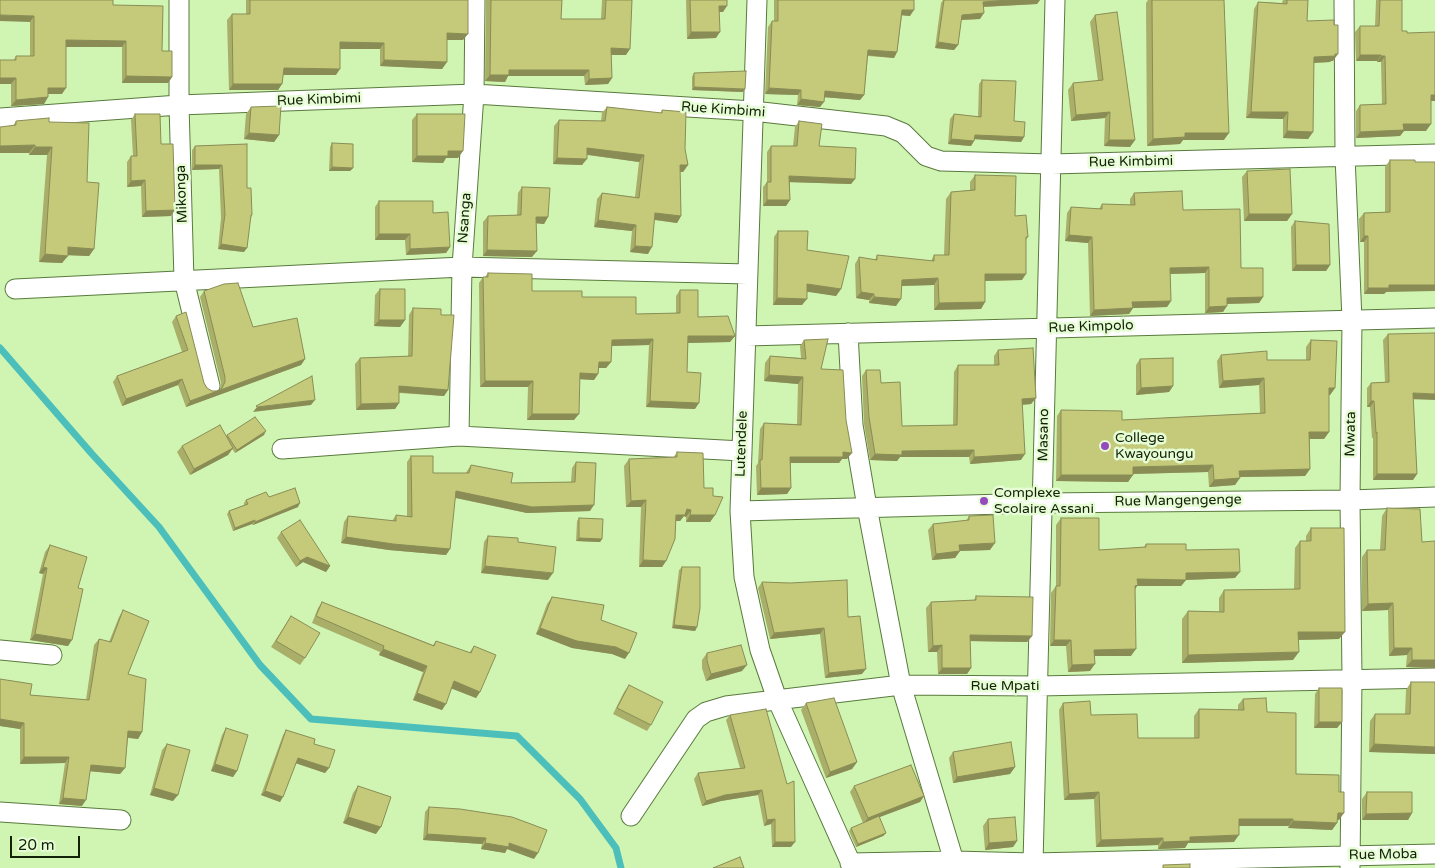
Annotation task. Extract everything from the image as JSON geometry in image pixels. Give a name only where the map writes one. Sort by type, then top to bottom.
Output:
[{"type":"street","name":"Mikonga","points":[[179,0],[179,105],[184,280],[210,386]]},
{"type":"street","name":"Nsanga","points":[[459,436],[462,267],[474,94],[475,0]]},
{"type":"street","name":"Lutendele","points":[[757,0],[740,511],[744,577],[760,650],[777,699],[852,865]]},
{"type":"street","name":"Masano","points":[[1035,865],[1056,0]]},
{"type":"street","name":"Mwata","points":[[1344,0],[1345,156],[1352,320],[1350,862]]},
{"type":"street","name":"Rue Kimbimi","points":[[0,118],[179,105],[474,94],[754,111],[886,126],[903,133],[926,156],[941,161],[1051,164],[1435,154]]},
{"type":"street","points":[[15,290],[462,267],[748,274]]},
{"type":"street","name":"Rue Kimpolo","points":[[746,336],[1435,318]]},
{"type":"street","points":[[848,333],[853,425],[901,685],[955,864]]},
{"type":"street","points":[[282,449],[459,436],[742,451]]},
{"type":"street","name":"Rue Mangengenge","points":[[740,511],[1043,503],[1350,500],[1435,497]]},
{"type":"street","points":[[0,650],[52,655]]},
{"type":"street","name":"Rue Mpati","points":[[631,816],[696,719],[706,712],[726,706],[901,685],[1038,686],[1435,678]]},
{"type":"street","points":[[0,812],[121,820]]},
{"type":"street","name":"Rue Moba","points":[[852,865],[1350,862],[1435,854]]},
{"type":"building","points":[[0,0],[113,0],[113,5],[163,6],[162,51],[172,51],[172,77],[126,76],[126,41],[66,40],[66,88],[48,88],[48,97],[16,100],[16,78],[0,78],[0,60],[16,60],[16,56],[34,56],[34,16],[0,15]]},
{"type":"building","points":[[250,0],[468,0],[468,34],[447,33],[447,62],[384,60],[384,43],[340,42],[340,69],[284,68],[282,84],[233,84],[232,14],[250,14]]},
{"type":"building","points":[[491,0],[562,0],[561,19],[605,19],[606,0],[632,0],[630,49],[611,48],[612,78],[589,79],[589,70],[509,70],[509,75],[490,75]]},
{"type":"building","points":[[690,0],[727,0],[727,6],[719,6],[720,32],[691,32]]},
{"type":"building","points":[[778,0],[914,0],[914,10],[902,10],[897,52],[868,50],[864,95],[825,91],[824,102],[801,99],[801,90],[769,88],[772,21],[778,21]]},
{"type":"building","points":[[944,0],[1008,0],[983,2],[984,13],[962,15],[958,45],[938,42]]},
{"type":"building","points":[[1152,0],[1224,0],[1229,133],[1185,133],[1185,137],[1153,139]]},
{"type":"building","points":[[1287,0],[1308,0],[1307,21],[1334,20],[1334,25],[1338,25],[1338,54],[1335,54],[1335,56],[1314,57],[1313,132],[1287,131],[1288,112],[1251,112],[1258,2],[1287,4]]},
{"type":"building","points":[[1380,0],[1402,0],[1402,31],[1407,31],[1407,33],[1435,32],[1435,95],[1431,95],[1431,124],[1403,124],[1404,130],[1360,132],[1360,105],[1386,104],[1385,56],[1360,55],[1360,26],[1379,26]]},
{"type":"building","points":[[1117,12],[1135,140],[1109,140],[1110,112],[1076,115],[1073,83],[1103,80],[1095,15]]},
{"type":"building","points":[[746,71],[745,89],[694,87],[694,73]]},
{"type":"building","points":[[982,80],[1016,81],[1014,121],[1025,122],[1024,137],[975,135],[974,141],[951,139],[954,114],[981,117]]},
{"type":"building","points":[[281,106],[279,135],[249,133],[251,107]]},
{"type":"building","points":[[607,107],[662,113],[662,110],[686,112],[685,149],[688,165],[680,165],[681,216],[655,213],[652,247],[635,246],[636,225],[598,220],[602,193],[639,198],[644,155],[587,148],[587,159],[557,158],[559,120],[605,121]]},
{"type":"building","points":[[135,114],[160,114],[161,144],[173,144],[175,210],[146,211],[145,180],[131,181],[131,156],[137,156]]},
{"type":"building","points":[[417,114],[465,114],[463,151],[448,151],[448,156],[417,156]]},
{"type":"building","points":[[49,118],[49,122],[89,123],[87,182],[99,183],[94,249],[68,247],[68,256],[45,254],[52,147],[35,147],[35,145],[0,146],[0,127],[16,125],[16,121]]},
{"type":"building","points":[[799,121],[822,124],[819,146],[856,148],[855,179],[789,176],[790,200],[767,200],[767,182],[771,182],[771,146],[797,146]]},
{"type":"building","points":[[332,143],[353,144],[353,168],[332,167]]},
{"type":"building","points":[[247,144],[247,188],[251,188],[252,215],[247,248],[221,244],[225,214],[222,165],[195,165],[195,146]]},
{"type":"building","points":[[1390,160],[1435,162],[1435,285],[1389,285],[1389,288],[1368,288],[1368,236],[1364,236],[1364,213],[1390,212]]},
{"type":"building","points":[[1290,169],[1292,214],[1249,214],[1247,171]]},
{"type":"building","points":[[975,175],[1016,176],[1015,216],[1026,215],[1028,237],[1026,237],[1026,274],[985,274],[985,302],[939,303],[938,278],[902,280],[901,299],[874,297],[874,294],[861,292],[859,257],[877,260],[877,255],[934,261],[934,255],[949,255],[951,192],[975,190]]},
{"type":"building","points":[[522,187],[550,188],[548,217],[536,217],[537,251],[487,250],[488,216],[521,215]]},
{"type":"building","points":[[1182,191],[1183,210],[1240,209],[1241,268],[1263,268],[1263,297],[1227,298],[1227,306],[1209,307],[1209,267],[1170,268],[1171,301],[1132,302],[1133,308],[1094,310],[1092,237],[1069,235],[1071,207],[1102,209],[1102,204],[1135,205],[1134,193]]},
{"type":"building","points":[[379,201],[433,201],[433,213],[448,212],[450,247],[410,249],[410,234],[379,234]]},
{"type":"building","points":[[1295,221],[1329,224],[1330,265],[1296,265]]},
{"type":"building","points":[[778,231],[808,231],[807,250],[849,256],[841,289],[807,284],[807,299],[777,298]]},
{"type":"building","points":[[488,273],[532,274],[532,291],[582,291],[582,297],[636,297],[636,314],[680,313],[680,290],[698,290],[698,317],[728,316],[735,336],[688,336],[687,372],[701,373],[699,403],[650,401],[653,339],[612,340],[611,362],[599,362],[598,374],[580,373],[579,414],[532,414],[533,381],[485,381],[483,277],[488,277]]},
{"type":"building","points":[[238,283],[253,327],[297,318],[305,359],[190,401],[182,379],[126,399],[117,376],[188,350],[176,316],[186,312],[204,383],[212,391],[222,388],[225,377],[204,291],[224,284]]},
{"type":"building","points":[[380,289],[405,289],[405,320],[379,320]]},
{"type":"building","points":[[413,308],[441,309],[441,315],[454,315],[448,390],[399,386],[399,403],[361,404],[360,358],[412,356]]},
{"type":"building","points":[[1435,333],[1435,394],[1413,393],[1417,474],[1377,474],[1377,432],[1374,401],[1371,401],[1371,383],[1389,382],[1388,334]]},
{"type":"building","points":[[828,339],[821,369],[843,370],[846,420],[852,453],[843,452],[843,457],[790,457],[791,488],[761,488],[760,460],[762,460],[764,423],[801,425],[803,377],[769,375],[770,356],[806,359],[804,340]]},
{"type":"building","points":[[1311,340],[1337,341],[1335,388],[1329,388],[1329,432],[1309,432],[1310,469],[1239,471],[1240,478],[1214,480],[1213,465],[1133,467],[1133,475],[1061,475],[1061,410],[1122,411],[1122,420],[1265,413],[1264,378],[1223,381],[1221,355],[1267,351],[1267,360],[1310,360]]},
{"type":"building","points":[[1033,348],[1036,398],[1022,399],[1025,454],[974,457],[974,450],[902,451],[902,455],[875,454],[869,417],[866,370],[880,370],[881,383],[900,382],[902,426],[957,425],[958,365],[999,365],[998,350]]},
{"type":"building","points":[[1173,358],[1173,386],[1141,388],[1140,359]]},
{"type":"building","points":[[312,376],[315,400],[256,406]]},
{"type":"building","points":[[255,417],[266,431],[237,450],[227,435]]},
{"type":"building","points":[[220,425],[233,448],[194,469],[182,446]]},
{"type":"building","points":[[677,452],[703,453],[704,488],[713,488],[713,496],[723,497],[715,515],[690,515],[691,510],[687,509],[685,515],[676,515],[675,539],[666,561],[643,560],[646,500],[631,501],[629,459],[677,457]]},
{"type":"building","points":[[411,456],[433,456],[433,473],[469,473],[471,465],[513,473],[511,483],[575,482],[576,462],[596,463],[594,505],[532,507],[456,491],[450,549],[393,544],[346,537],[348,516],[396,521],[396,515],[412,517]]},
{"type":"building","points":[[295,488],[300,503],[255,522],[255,520],[235,528],[229,511],[248,504],[246,500],[266,492],[269,497]]},
{"type":"building","points":[[1387,508],[1420,509],[1422,542],[1435,541],[1435,660],[1412,660],[1412,648],[1394,648],[1393,603],[1368,604],[1367,550],[1385,550]]},
{"type":"building","points":[[993,515],[995,543],[959,545],[960,551],[936,554],[933,524],[969,520],[969,516]]},
{"type":"building","points":[[579,518],[603,519],[602,539],[579,538]]},
{"type":"building","points":[[1061,518],[1099,518],[1099,550],[1146,547],[1146,544],[1186,544],[1186,550],[1239,549],[1240,572],[1186,573],[1186,580],[1137,579],[1138,585],[1135,586],[1136,649],[1094,650],[1095,664],[1072,665],[1071,640],[1054,640],[1056,586],[1060,586]]},
{"type":"building","points":[[300,520],[330,566],[307,557],[300,561],[281,532]]},
{"type":"building","points":[[1311,528],[1344,528],[1345,632],[1298,632],[1299,652],[1188,655],[1188,611],[1224,612],[1224,590],[1300,589],[1300,541],[1311,541]]},
{"type":"building","points":[[488,536],[518,538],[518,542],[556,547],[553,573],[485,566]]},
{"type":"building","points":[[50,545],[87,557],[78,588],[83,589],[72,640],[35,634],[47,568],[43,567]]},
{"type":"building","points":[[682,567],[700,567],[700,608],[697,627],[674,625]]},
{"type":"building","points":[[847,580],[848,617],[860,616],[866,669],[829,673],[824,628],[774,633],[762,582],[790,583]]},
{"type":"building","points":[[976,596],[1033,597],[1032,636],[970,635],[971,668],[942,668],[942,645],[933,646],[931,602],[976,600]]},
{"type":"building","points":[[552,597],[604,605],[601,620],[637,633],[629,653],[616,647],[577,641],[540,628]]},
{"type":"building","points":[[322,602],[434,646],[436,641],[471,653],[474,646],[496,655],[480,692],[454,681],[446,704],[417,693],[427,666],[383,649],[384,646],[316,616]]},
{"type":"building","points":[[123,610],[149,621],[128,674],[146,679],[142,732],[128,731],[125,768],[91,765],[86,800],[63,798],[69,757],[24,757],[24,723],[0,719],[0,679],[32,684],[30,695],[89,700],[99,639],[111,642]]},
{"type":"building","points":[[291,616],[320,633],[305,658],[276,641]]},
{"type":"building","points":[[741,645],[747,665],[711,674],[707,653]]},
{"type":"building","points":[[1411,682],[1435,682],[1435,747],[1374,744],[1375,714],[1410,714]]},
{"type":"building","points":[[629,685],[663,702],[651,725],[617,708]]},
{"type":"building","points":[[1319,688],[1342,688],[1342,722],[1319,722]]},
{"type":"building","points":[[834,698],[857,762],[830,772],[806,703]]},
{"type":"building","points":[[1266,698],[1267,712],[1296,713],[1296,774],[1339,775],[1339,792],[1344,792],[1344,813],[1338,813],[1337,823],[1293,821],[1293,819],[1239,819],[1239,835],[1190,837],[1190,841],[1163,842],[1163,838],[1101,840],[1099,792],[1069,794],[1063,703],[1090,701],[1091,715],[1137,714],[1138,738],[1199,738],[1199,709],[1244,710],[1243,699]]},
{"type":"building","points":[[766,709],[787,784],[794,781],[795,842],[775,842],[775,819],[767,820],[762,790],[725,795],[706,801],[698,773],[745,768],[730,715]]},
{"type":"building","points":[[226,728],[248,735],[237,771],[215,764]]},
{"type":"building","points":[[286,730],[315,739],[314,744],[335,750],[329,768],[298,758],[283,797],[265,791]]},
{"type":"building","points":[[1011,742],[1015,767],[957,777],[953,752]]},
{"type":"building","points":[[167,744],[190,750],[178,795],[154,788]]},
{"type":"building","points":[[911,765],[924,796],[868,818],[854,786]]},
{"type":"building","points":[[358,786],[391,797],[381,827],[348,817]]},
{"type":"building","points":[[1367,792],[1412,792],[1412,813],[1366,814]]},
{"type":"building","points":[[429,807],[460,809],[512,817],[547,830],[538,853],[509,843],[509,847],[485,843],[486,838],[427,834]]},
{"type":"building","points":[[879,816],[886,833],[858,844],[851,828]]},
{"type":"building","points":[[1015,817],[1017,841],[989,843],[988,819]]},
{"type":"building","points":[[740,857],[744,868],[713,868]]},
{"type":"building","points":[[1190,864],[1190,868],[1163,868],[1163,865]]},
{"type":"waterway","points":[[0,348],[92,454],[159,527],[260,665],[311,719],[517,736],[580,799],[616,848],[621,868]]},
{"type":"place","name":"College Kwayoungu","points":[[1105,446]]},
{"type":"place","name":"Complexe Scolaire Assani","points":[[984,501]]}]
